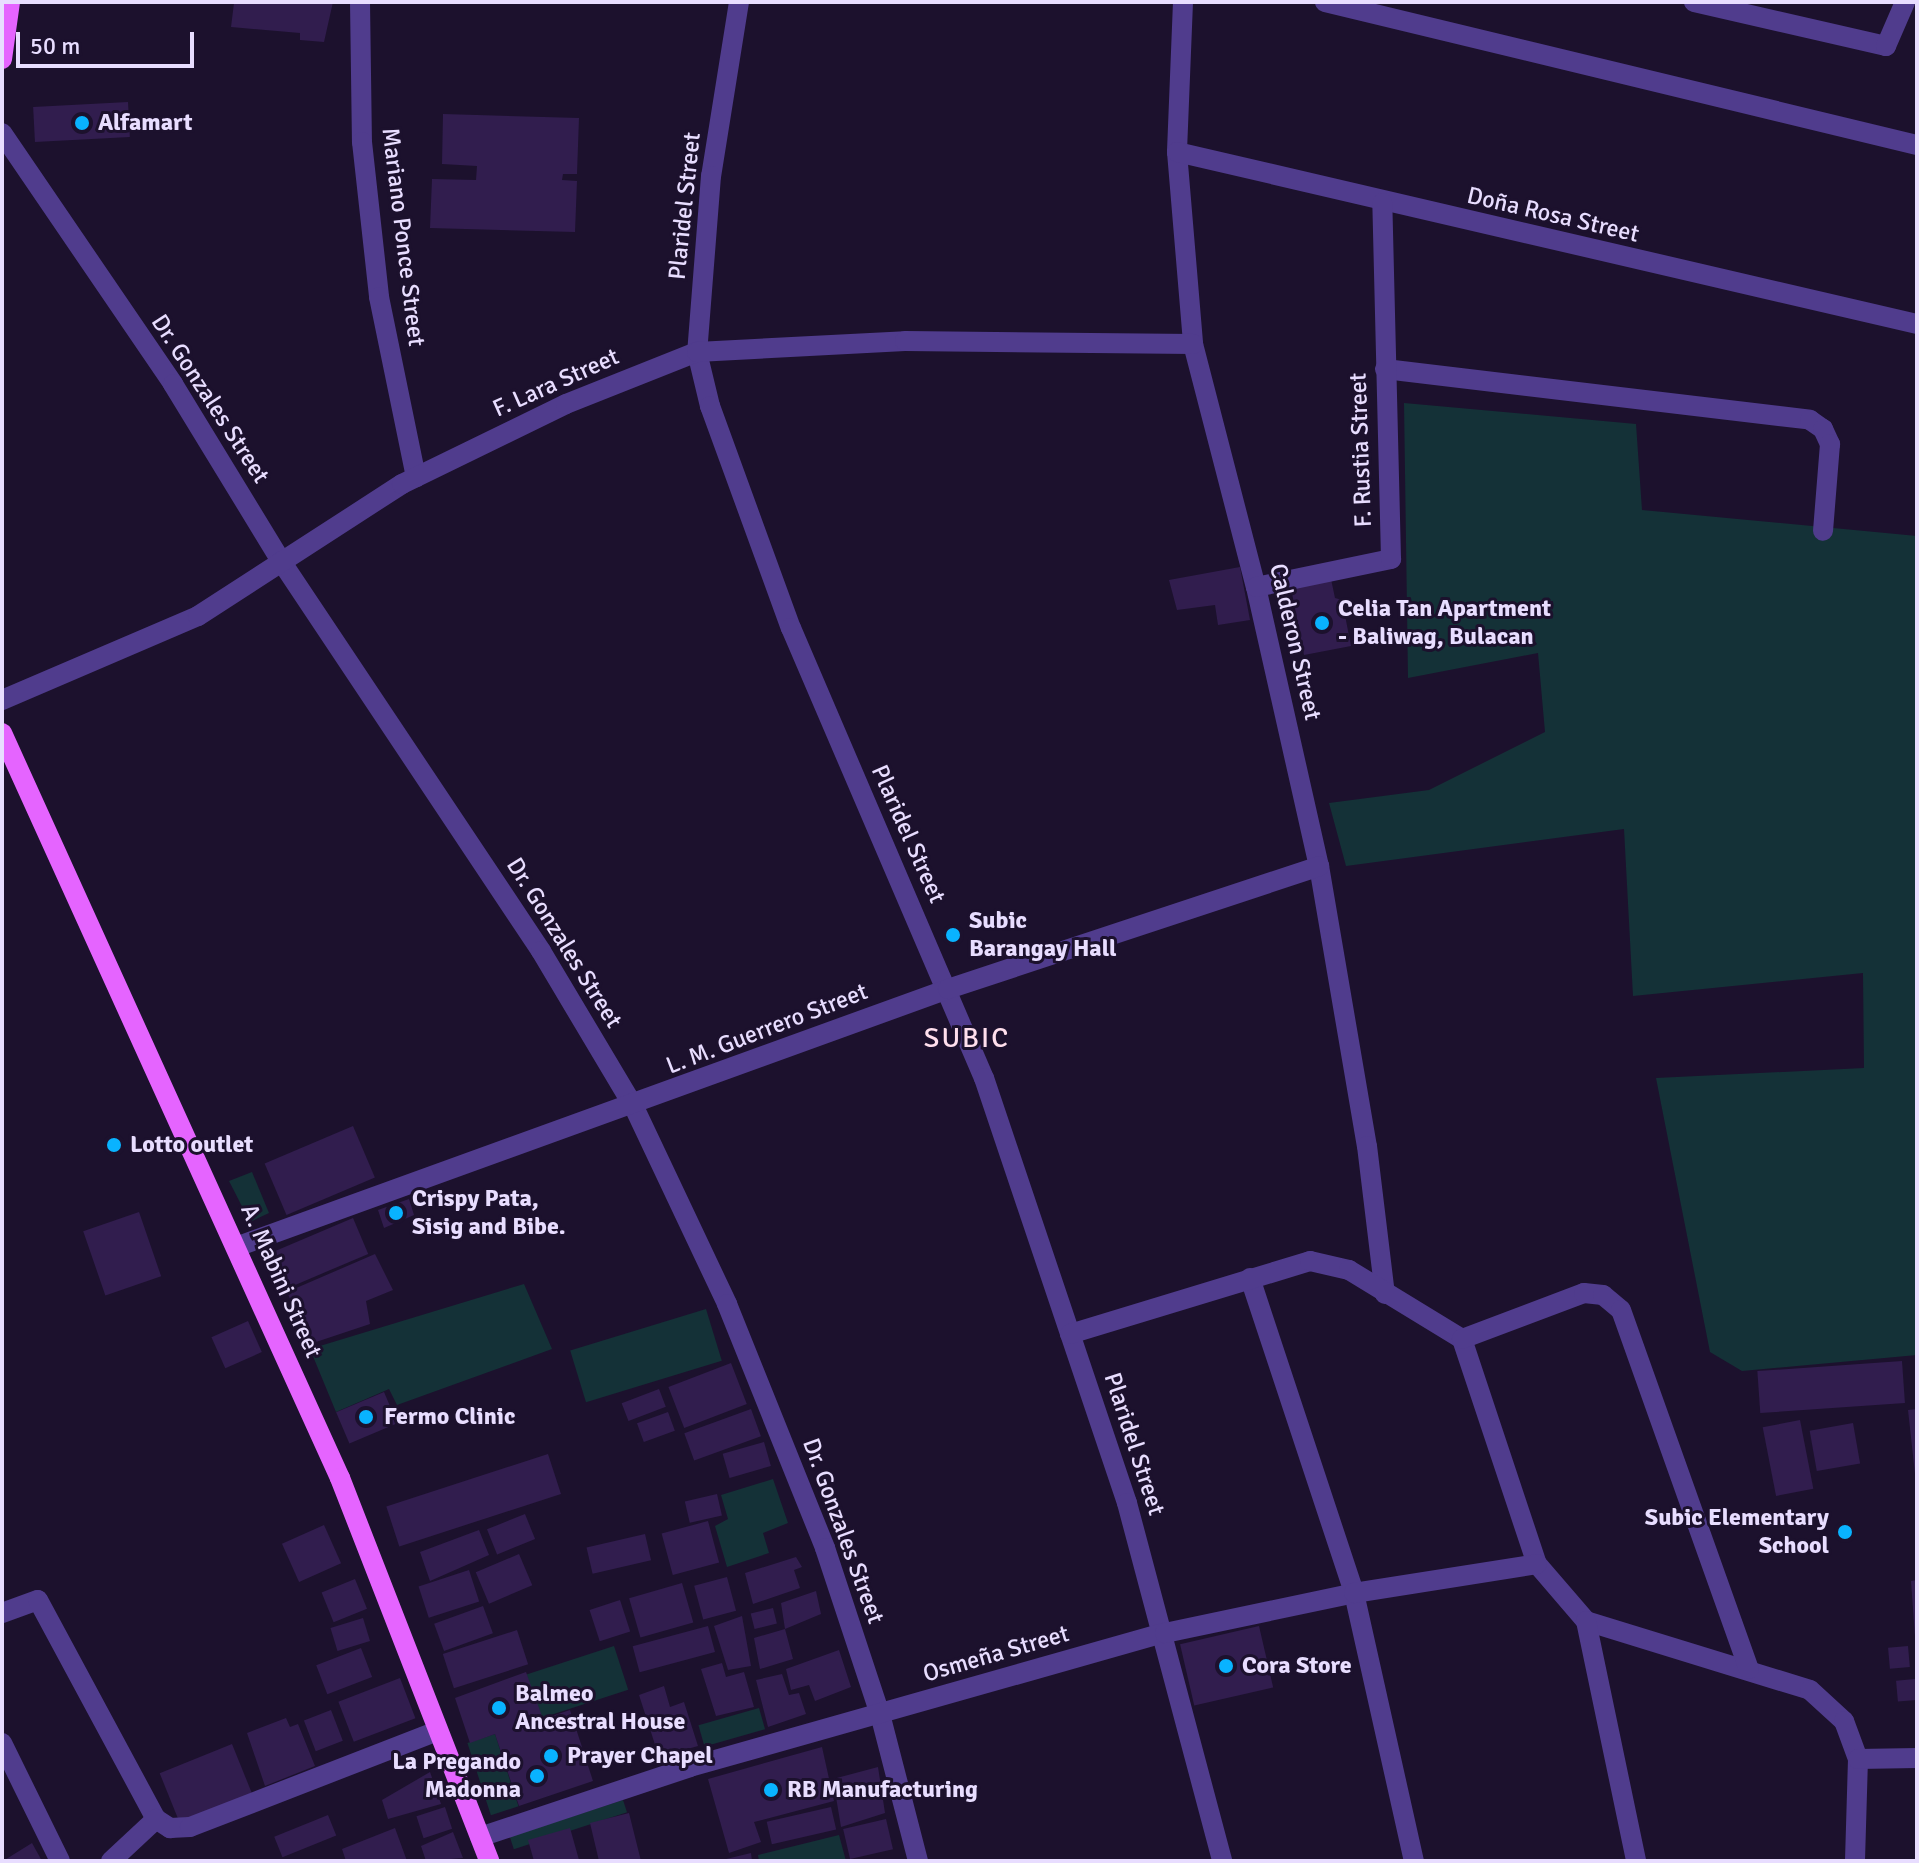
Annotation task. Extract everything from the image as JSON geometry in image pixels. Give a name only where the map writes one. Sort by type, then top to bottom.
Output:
[{"type":"main road","points":[[2,59],[10,2]]},
{"type":"main road","name":"A. Mabini Street","points":[[2,733],[376,1563],[437,1731],[489,1861]]},
{"type":"street","name":"Mariano Ponce Street","points":[[360,2],[362,142],[379,297],[416,477]]},
{"type":"street","name":"Plaridel Street","points":[[739,2],[711,176],[697,352],[714,420],[791,628],[984,1078],[1165,1633],[1222,1861]]},
{"type":"street","name":"Calderon Street","points":[[1183,2],[1177,152],[1193,344],[1256,587],[1319,866],[1367,1146],[1385,1294]]},
{"type":"street","points":[[1325,2],[1917,145]]},
{"type":"street","points":[[1694,2],[1733,6],[1886,46],[1905,2]]},
{"type":"street","name":"Dr. Gonzales Street","points":[[2,133],[173,384],[281,561],[541,951],[634,1107],[727,1304],[780,1432],[880,1714],[918,1861]]},
{"type":"street","name":"Doña Rosa Street","points":[[1177,152],[1382,203],[1917,324]]},
{"type":"street","name":"F. Rustia Street","points":[[1256,587],[1391,559],[1382,203]]},
{"type":"street","name":"F. Lara Street","points":[[2,700],[198,616],[416,477],[566,404],[697,352],[905,341],[1193,344]]},
{"type":"street","points":[[1385,369],[1810,420],[1823,429],[1830,444],[1823,531]]},
{"type":"street","name":"L. M. Guerrero Street","points":[[236,1247],[634,1107],[948,989],[1319,866]]},
{"type":"street","points":[[1070,1334],[1310,1261],[1330,1263],[1462,1339],[1537,1564],[1586,1621],[1636,1861]]},
{"type":"street","points":[[1250,1278],[1354,1593],[1414,1861]]},
{"type":"street","points":[[1462,1339],[1584,1293],[1603,1295],[1621,1310],[1749,1669]]},
{"type":"street","name":"Osmeña Street","points":[[480,1837],[690,1767],[1165,1633],[1354,1593],[1537,1564]]},
{"type":"street","points":[[2,1613],[38,1600],[156,1819],[170,1828],[190,1827],[437,1731]]},
{"type":"street","points":[[1586,1621],[1810,1690],[1844,1721],[1858,1759],[1855,1861]]},
{"type":"street","points":[[2,1743],[60,1861]]},
{"type":"street","points":[[1858,1759],[1917,1758]]},
{"type":"street","points":[[111,1861],[156,1819]]},
{"type":"green space","points":[[1404,403],[1636,424],[1642,510],[1917,536],[1917,1355],[1742,1371],[1710,1352],[1656,1078],[1864,1068],[1863,973],[1633,996],[1624,829],[1346,866],[1329,803],[1429,790],[1545,732],[1538,653],[1408,678]]},
{"type":"green space","points":[[252,1172],[269,1213],[250,1222],[229,1181]]},
{"type":"green space","points":[[524,1284],[552,1349],[397,1405],[389,1389],[336,1412],[310,1349]]},
{"type":"green space","points":[[706,1309],[722,1361],[586,1402],[570,1351]]},
{"type":"green space","points":[[773,1479],[788,1523],[763,1533],[769,1553],[727,1567],[715,1526],[728,1519],[721,1495]]},
{"type":"green space","points":[[614,1646],[628,1690],[541,1718],[527,1674]]},
{"type":"green space","points":[[759,1708],[765,1729],[705,1747],[698,1725]]},
{"type":"green space","points":[[495,1734],[518,1806],[491,1815],[467,1743]]},
{"type":"green space","points":[[623,1800],[627,1812],[514,1849],[510,1837]]},
{"type":"green space","points":[[839,1835],[846,1861],[759,1861],[758,1855]]},
{"type":"building","points":[[333,2],[324,42],[300,40],[300,33],[231,27],[234,3]]},
{"type":"building","name":"Alfamart","points":[[128,102],[130,137],[35,142],[33,107]]},
{"type":"building","points":[[443,114],[579,118],[577,174],[563,174],[562,180],[577,181],[575,232],[430,228],[432,179],[476,180],[477,166],[442,164]]},
{"type":"building","points":[[1240,567],[1250,620],[1218,625],[1215,605],[1177,610],[1169,580]]},
{"type":"building","name":"Celia Tan Apartment - Baliwag, Bulacan","points":[[1331,579],[1335,598],[1342,600],[1351,646],[1304,655],[1291,588]]},
{"type":"building","points":[[353,1126],[375,1178],[287,1215],[265,1164]]},
{"type":"building","name":"Crispy Pata, Sisig and Bibe.","points":[[409,1199],[414,1215],[384,1228],[378,1210]]},
{"type":"building","points":[[139,1212],[161,1276],[105,1296],[83,1231]]},
{"type":"building","points":[[353,1218],[368,1254],[282,1291],[266,1255]]},
{"type":"building","points":[[375,1254],[393,1290],[366,1301],[370,1324],[310,1344],[287,1292]]},
{"type":"building","points":[[248,1321],[262,1352],[225,1368],[211,1337]]},
{"type":"building","points":[[1902,1361],[1905,1403],[1760,1413],[1757,1371]]},
{"type":"building","points":[[731,1363],[747,1404],[684,1428],[668,1387]]},
{"type":"building","points":[[659,1389],[666,1407],[628,1421],[622,1403]]},
{"type":"building","name":"Fermo Clinic","points":[[384,1392],[397,1423],[349,1444],[336,1412]]},
{"type":"building","points":[[751,1409],[761,1436],[694,1461],[684,1433]]},
{"type":"building","points":[[1917,1409],[1917,1474],[1915,1474],[1908,1410]]},
{"type":"building","points":[[668,1412],[675,1431],[644,1442],[637,1423]]},
{"type":"building","points":[[1800,1420],[1813,1489],[1776,1496],[1763,1427]]},
{"type":"building","points":[[1853,1423],[1860,1463],[1817,1471],[1810,1431]]},
{"type":"building","points":[[764,1442],[771,1466],[730,1478],[723,1454]]},
{"type":"building","points":[[548,1454],[561,1494],[399,1546],[386,1507]]},
{"type":"building","points":[[717,1494],[722,1515],[690,1523],[685,1501]]},
{"type":"building","points":[[525,1514],[535,1539],[497,1554],[487,1529]]},
{"type":"building","points":[[708,1521],[719,1563],[673,1575],[662,1533]]},
{"type":"building","points":[[324,1525],[341,1563],[299,1582],[282,1544]]},
{"type":"building","points":[[479,1530],[489,1555],[430,1581],[420,1552]]},
{"type":"building","points":[[645,1534],[651,1560],[593,1574],[587,1547]]},
{"type":"building","points":[[519,1554],[532,1585],[489,1604],[476,1572]]},
{"type":"building","points":[[796,1557],[802,1567],[794,1570],[800,1588],[753,1604],[745,1573]]},
{"type":"building","points":[[469,1570],[479,1601],[429,1618],[419,1586]]},
{"type":"building","points":[[727,1577],[736,1611],[703,1620],[694,1586]]},
{"type":"building","points":[[355,1579],[367,1609],[334,1622],[322,1592]]},
{"type":"building","points":[[1917,1580],[1917,1636],[1915,1637],[1911,1581]]},
{"type":"building","points":[[682,1583],[693,1622],[640,1638],[629,1598]]},
{"type":"building","points":[[816,1591],[821,1614],[785,1629],[781,1603]]},
{"type":"building","points":[[620,1600],[630,1631],[600,1641],[590,1610]]},
{"type":"building","points":[[483,1606],[493,1633],[444,1651],[434,1624]]},
{"type":"building","points":[[773,1608],[777,1624],[755,1629],[751,1614]]},
{"type":"building","points":[[742,1616],[751,1666],[728,1670],[714,1626]]},
{"type":"building","points":[[363,1618],[370,1641],[338,1651],[330,1628]]},
{"type":"building","points":[[708,1626],[715,1652],[640,1672],[633,1646]]},
{"type":"building","name":"Cora Store","points":[[1259,1626],[1273,1687],[1194,1706],[1180,1644]]},
{"type":"building","points":[[785,1629],[793,1659],[760,1669],[754,1638]]},
{"type":"building","points":[[517,1630],[528,1664],[454,1688],[443,1654]]},
{"type":"building","points":[[1908,1646],[1910,1667],[1890,1669],[1888,1648]]},
{"type":"building","points":[[361,1648],[372,1677],[327,1694],[316,1665]]},
{"type":"building","points":[[839,1650],[851,1687],[815,1701],[809,1685],[791,1690],[786,1669]]},
{"type":"building","points":[[722,1663],[726,1677],[744,1672],[754,1707],[716,1716],[701,1669]]},
{"type":"building","points":[[526,1672],[543,1719],[570,1710],[593,1781],[519,1806],[495,1734],[470,1743],[455,1698]]},
{"type":"building","points":[[782,1674],[789,1695],[799,1693],[806,1714],[768,1727],[756,1680]]},
{"type":"building","points":[[400,1678],[415,1718],[354,1742],[338,1702]]},
{"type":"building","points":[[1915,1679],[1917,1700],[1898,1702],[1896,1681]]},
{"type":"building","points":[[664,1686],[670,1707],[684,1702],[698,1746],[659,1757],[639,1695]]},
{"type":"building","points":[[331,1710],[343,1741],[316,1751],[304,1720]]},
{"type":"building","points":[[286,1718],[290,1727],[298,1724],[315,1766],[265,1786],[247,1733]]},
{"type":"building","points":[[232,1744],[253,1795],[180,1824],[160,1773]]},
{"type":"building","name":"RB Manufacturing","points":[[822,1747],[834,1801],[754,1822],[761,1842],[729,1853],[708,1779]]},
{"type":"building","points":[[878,1767],[885,1813],[841,1827],[833,1779]]},
{"type":"building","points":[[430,1772],[441,1804],[388,1819],[382,1800]]},
{"type":"building","points":[[445,1807],[452,1829],[424,1838],[416,1816]]},
{"type":"building","points":[[831,1807],[836,1829],[772,1844],[767,1822]]},
{"type":"building","points":[[629,1813],[641,1861],[599,1861],[590,1823]]},
{"type":"building","points":[[328,1815],[336,1835],[282,1857],[274,1837]]},
{"type":"building","points":[[886,1819],[893,1849],[850,1859],[843,1829]]},
{"type":"building","points":[[395,1828],[407,1861],[346,1861],[342,1849]]},
{"type":"building","points":[[570,1828],[579,1860],[534,1861],[528,1840]]},
{"type":"building","points":[[453,1832],[463,1858],[426,1861],[421,1846]]},
{"type":"building","points":[[32,1843],[42,1861],[3,1861]]},
{"type":"building","points":[[751,1853],[752,1861],[722,1861],[722,1860]]},
{"type":"place","name":"Alfamart","points":[[82,123]]},
{"type":"place","name":"Celia Tan Apartment - Baliwag, Bulacan","points":[[1322,623]]},
{"type":"place","name":"Subic Barangay Hall","points":[[953,935]]},
{"type":"place","name":"Lotto outlet","points":[[114,1145]]},
{"type":"place","name":"Crispy Pata, Sisig and Bibe.","points":[[396,1213]]},
{"type":"place","name":"Fermo Clinic","points":[[366,1417]]},
{"type":"place","name":"Subic Elementary School","points":[[1845,1532]]},
{"type":"place","name":"Cora Store","points":[[1226,1666]]},
{"type":"place","name":"Balmeo Ancestral House","points":[[499,1708]]},
{"type":"place","name":"Prayer Chapel","points":[[551,1756]]},
{"type":"place","name":"La Pregando Madonna","points":[[537,1776]]},
{"type":"place","name":"RB Manufacturing","points":[[771,1790]]},
{"type":"district","name":"SUBIC","points":[[967,1038]]}]
